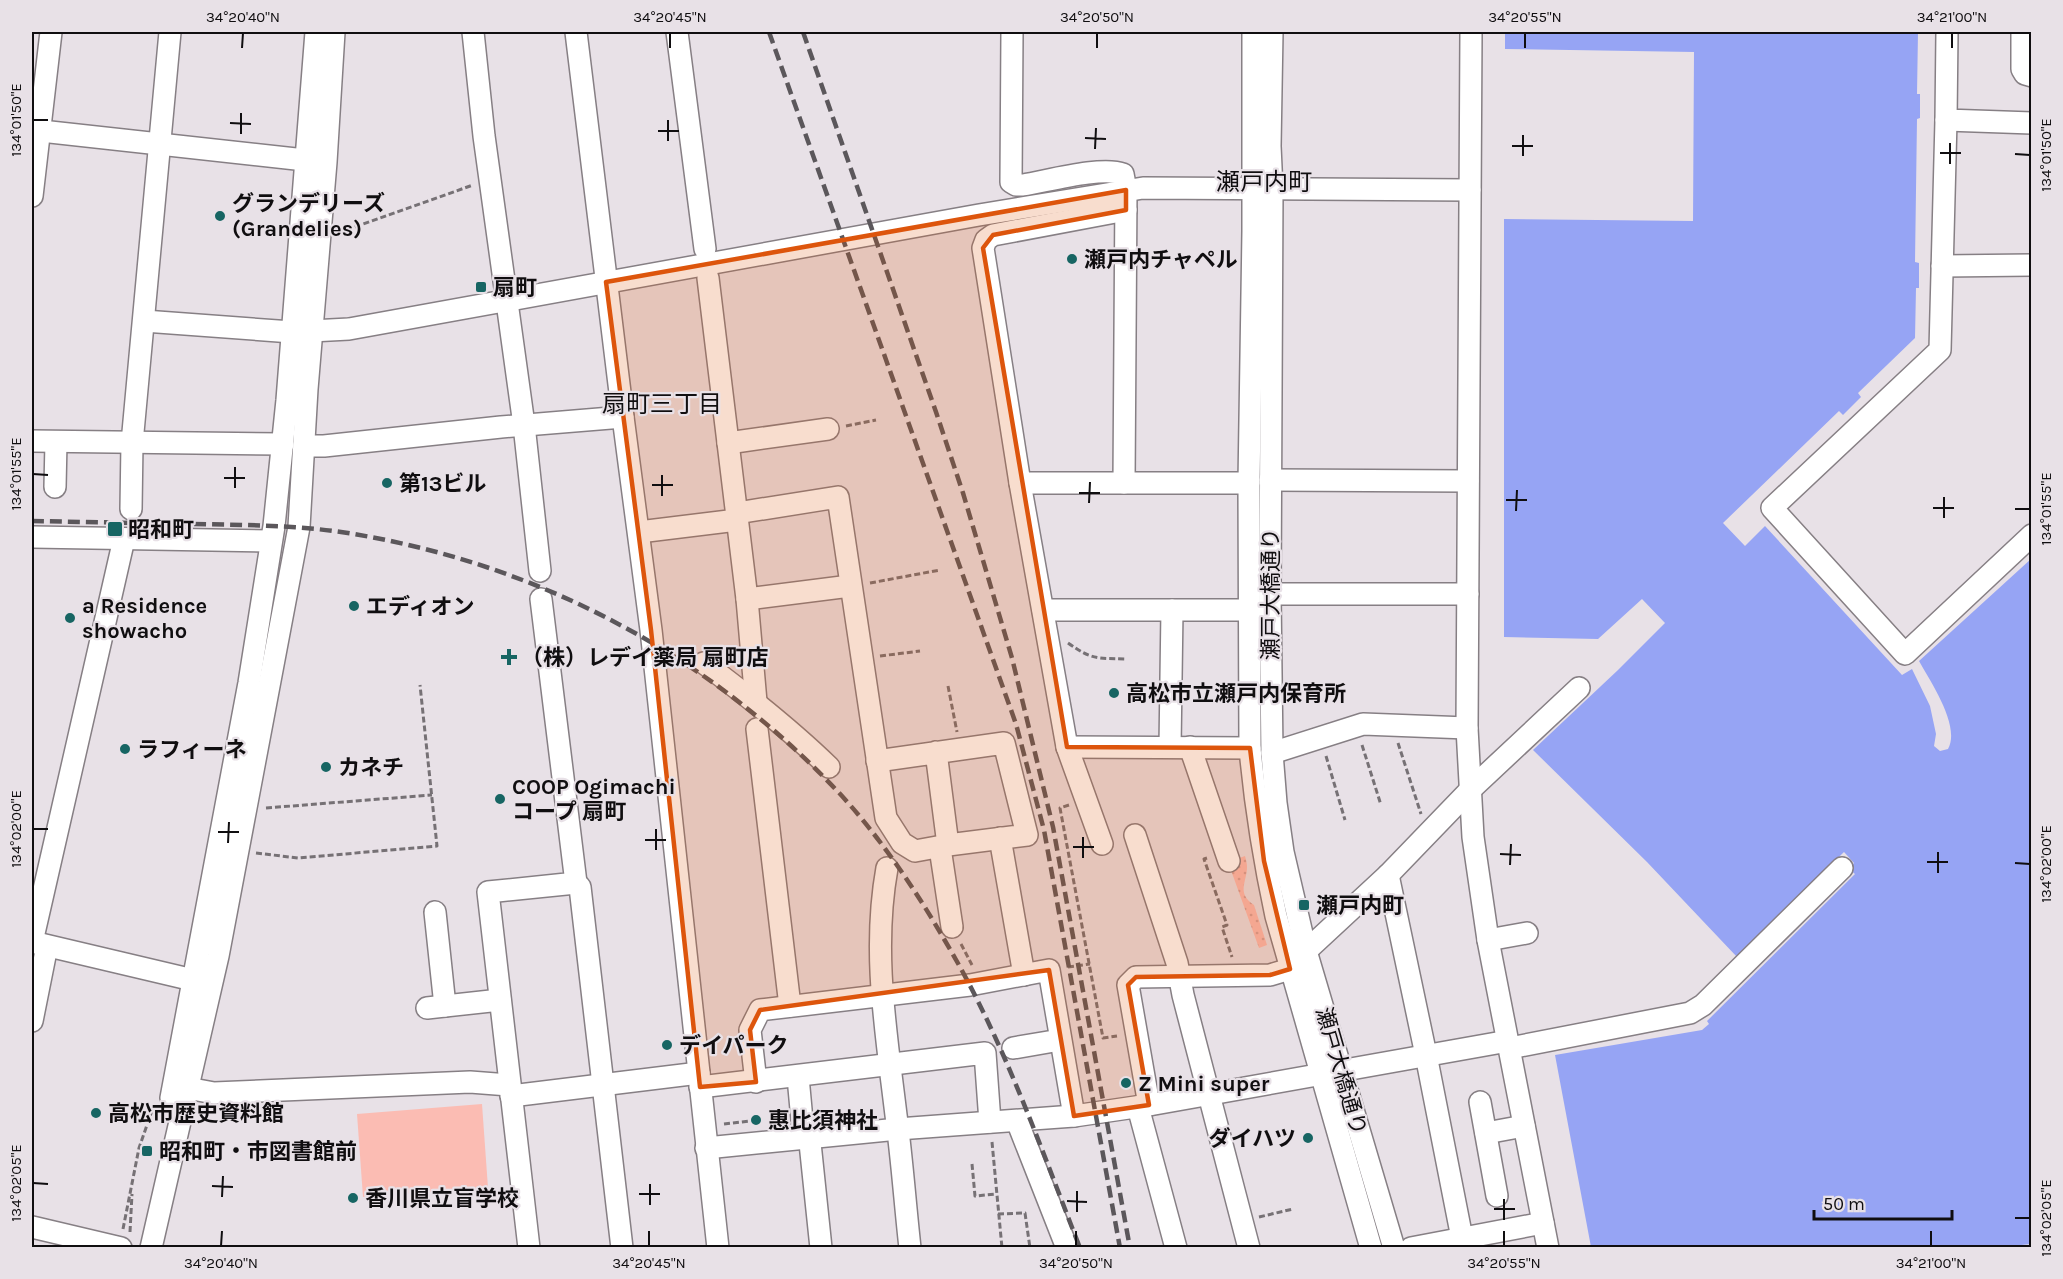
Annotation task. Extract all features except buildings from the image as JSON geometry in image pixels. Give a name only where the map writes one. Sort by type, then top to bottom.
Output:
[{"type":"street","points":[[32,196],[35,131],[51,32]]},
{"type":"street","points":[[131,509],[132,443],[170,32]]},
{"type":"street","points":[[32,1227],[126,1245],[154,1166],[174,1085],[249,683],[271,542],[288,379],[303,344],[299,315],[294,300],[316,32]]},
{"type":"street","points":[[151,1248],[216,964],[299,527],[304,446],[302,332],[326,162],[334,32]]},
{"type":"street","points":[[473,32],[490,178],[524,425],[540,571]]},
{"type":"street","points":[[576,32],[622,417],[651,630],[718,1248]]},
{"type":"street","points":[[677,32],[705,249]]},
{"type":"street","points":[[1012,32],[1011,182],[1023,185],[1097,172],[1123,174],[1126,200],[1124,483]]},
{"type":"street","name":"瀬戸大橋通り","points":[[1253,32],[1263,189],[1270,480],[1272,753],[1276,803],[1283,852],[1371,1248]]},
{"type":"street","name":"瀬戸大橋通り","points":[[1272,32],[1270,146],[1263,189],[1249,483],[1250,748],[1253,785],[1264,861],[1290,969],[1331,1072],[1394,1248]]},
{"type":"street","points":[[1471,32],[1467,728],[1470,790],[1473,837],[1488,940],[1548,1248]]},
{"type":"street","points":[[1947,32],[1940,350],[1772,508],[1905,654],[2031,536]]},
{"type":"street","points":[[2022,32],[2022,69],[2025,74],[2031,76]]},
{"type":"street","points":[[1946,120],[2031,123]]},
{"type":"street","points":[[35,131],[305,160]]},
{"type":"street","points":[[1102,844],[1067,747],[1020,483],[983,248],[986,240],[993,236],[1126,200],[1143,188],[1470,190]]},
{"type":"street","points":[[144,321],[302,332],[349,329],[606,282],[1126,200]]},
{"type":"street","points":[[1942,266],[2031,265]]},
{"type":"street","points":[[708,279],[747,599],[756,702]]},
{"type":"street","points":[[304,446],[324,446],[622,417]]},
{"type":"street","points":[[728,443],[828,429]]},
{"type":"street","points":[[32,441],[283,444]]},
{"type":"street","points":[[55,487],[56,442]]},
{"type":"street","points":[[1270,480],[1468,481]]},
{"type":"street","points":[[1020,483],[1249,483]]},
{"type":"street","points":[[639,532],[837,497],[850,586],[861,658],[877,761],[886,818],[902,843],[915,851],[1027,835],[1004,743],[877,761]]},
{"type":"street","points":[[32,537],[271,542]]},
{"type":"street","points":[[32,1021],[37,943],[124,539]]},
{"type":"street","points":[[747,599],[850,586]]},
{"type":"street","points":[[1270,594],[1468,594]]},
{"type":"street","points":[[541,599],[576,883],[580,887],[622,1248]]},
{"type":"street","points":[[1043,610],[1250,610]]},
{"type":"street","points":[[1172,610],[1180,747],[1227,856]]},
{"type":"street","points":[[704,663],[756,702],[829,767]]},
{"type":"street","points":[[1306,951],[1388,875],[1470,790],[1579,688]]},
{"type":"street","points":[[1272,753],[1363,724],[1467,728]]},
{"type":"street","points":[[757,729],[790,1006]]},
{"type":"street","points":[[1067,747],[1250,748]]},
{"type":"street","points":[[936,752],[952,927]]},
{"type":"street","points":[[1135,835],[1179,975],[1249,1248]]},
{"type":"street","points":[[1000,838],[1024,975]]},
{"type":"street","points":[[887,868],[881,901],[881,995],[910,1248]]},
{"type":"street","points":[[706,1148],[898,1129],[1074,1116],[1144,1106],[1426,1055],[1509,1044],[1690,1013],[1703,1005],[1842,868]]},
{"type":"street","points":[[1388,875],[1462,1238]]},
{"type":"street","points":[[529,1248],[488,892],[576,883]]},
{"type":"street","points":[[435,912],[436,1007],[500,1000]]},
{"type":"street","points":[[1488,940],[1527,933]]},
{"type":"street","points":[[37,943],[193,980],[200,980],[209,975],[216,964]]},
{"type":"street","points":[[1176,1248],[1144,1106],[1137,1033],[1128,986],[1136,977],[1270,975],[1290,969]]},
{"type":"street","points":[[756,1082],[750,1030],[760,1010],[982,983],[1049,970],[1074,1116]]},
{"type":"street","points":[[193,980],[200,985],[208,1002]]},
{"type":"street","points":[[1013,1048],[1060,1040]]},
{"type":"street","points":[[187,1088],[214,1093],[470,1082],[510,1090],[700,1080],[756,1082],[985,1053],[990,1122]]},
{"type":"street","points":[[798,1077],[803,1131],[808,1137],[821,1248]]},
{"type":"street","points":[[1480,1102],[1497,1196]]},
{"type":"street","points":[[1017,1121],[1067,1248]]},
{"type":"street","points":[[1486,1133],[1524,1126]]},
{"type":"street","points":[[1411,1248],[1543,1223]]},
{"type":"path","points":[[336,234],[490,178]]},
{"type":"path","points":[[828,429],[876,420]]},
{"type":"path","points":[[850,586],[940,570]]},
{"type":"path","points":[[1047,637],[1069,643],[1086,656],[1093,658],[1125,659]]},
{"type":"path","points":[[861,658],[920,651]]},
{"type":"path","points":[[256,853],[298,858],[438,846],[420,685]]},
{"type":"path","points":[[948,687],[959,749]]},
{"type":"path","points":[[1392,725],[1422,819],[1427,815]]},
{"type":"path","points":[[1356,726],[1381,805]]},
{"type":"path","points":[[1321,737],[1345,820]]},
{"type":"path","points":[[265,808],[404,799],[432,795]]},
{"type":"path","points":[[1086,799],[1060,808],[1102,1038],[1137,1033]]},
{"type":"path","points":[[1227,856],[1204,859],[1227,925],[1222,927],[1238,975]]},
{"type":"path","points":[[952,927],[982,983]]},
{"type":"path","points":[[724,1124],[758,1120]]},
{"type":"path","points":[[990,1122],[1002,1248]]},
{"type":"path","points":[[972,1164],[975,1196],[996,1194]]},
{"type":"path","points":[[126,1245],[133,1183],[126,1245]]},
{"type":"path","points":[[1243,1221],[1293,1209]]},
{"type":"path","points":[[998,1214],[1025,1213],[1029,1248]]},
{"type":"highlighted area","points":[[1126,190],[1126,210],[993,235],[983,248],[1067,747],[1250,748],[1264,861],[1290,969],[1270,975],[1136,977],[1128,985],[1149,1105],[1074,1116],[1049,970],[760,1010],[750,1030],[756,1082],[700,1087],[651,630],[606,282]]},
{"type":"shaded area","points":[[1245,856],[1247,867],[1244,892],[1254,905],[1267,945],[1259,948],[1228,862]]},
{"type":"shaded area","points":[[482,1104],[488,1188],[363,1197],[357,1114]]},
{"type":"water","points":[[1505,32],[1918,32],[1917,94],[1920,94],[1920,118],[1917,119],[1915,262],[1919,263],[1919,288],[1916,288],[1915,338],[1858,393],[1861,397],[1843,415],[1839,411],[1723,523],[1745,546],[1765,526],[1902,675],[1912,669],[1930,706],[1936,734],[1934,746],[1940,751],[1948,749],[1951,739],[1950,728],[1943,704],[1919,661],[2031,559],[2031,1244],[1993,1248],[1591,1247],[1555,1055],[1702,1030],[1709,1024],[1707,1021],[1855,874],[1849,869],[1854,863],[1844,852],[1737,957],[1647,862],[1533,750],[1665,623],[1642,599],[1598,639],[1504,637],[1504,219],[1693,221],[1694,52],[1505,49]]},
{"type":"railway","points":[[769,32],[1016,724],[1044,830],[1120,1248]]},
{"type":"railway","points":[[803,32],[936,412],[963,493],[1012,658],[1053,827],[1130,1248]]},
{"type":"railway","points":[[32,521],[286,527],[341,532],[412,546],[482,566],[549,591],[614,622],[676,658],[735,699],[790,745],[856,812],[909,883],[944,939],[984,1013],[1018,1090],[1080,1248]]},
{"type":"place","name":"グランデリーズ (Grandelies)","points":[[220,216]]},
{"type":"place","name":"瀬戸内チャペル","points":[[1072,259]]},
{"type":"place","name":"扇町","points":[[481,287]]},
{"type":"place","name":"第13ビル","points":[[387,483]]},
{"type":"place","name":"昭和町","points":[[115,529]]},
{"type":"place","name":"エディオン","points":[[354,606]]},
{"type":"place","name":"a Residence showacho","points":[[70,618]]},
{"type":"place","name":"（株）レデイ薬局 扇町店","points":[[509,657]]},
{"type":"place","name":"高松市立瀬戸内保育所","points":[[1114,693]]},
{"type":"place","name":"ラフィーネ","points":[[125,749]]},
{"type":"place","name":"カネチ","points":[[326,767]]},
{"type":"place","name":"COOP Ogimachi コープ 扇町","points":[[500,799]]},
{"type":"place","name":"瀬戸内町","points":[[1304,905]]},
{"type":"place","name":"デイパーク","points":[[667,1045]]},
{"type":"place","name":"Z Mini super","points":[[1126,1083]]},
{"type":"place","name":"高松市歴史資料館","points":[[96,1113]]},
{"type":"place","name":"惠比須神社","points":[[756,1120]]},
{"type":"place","name":"ダイハツ","points":[[1308,1138]]},
{"type":"place","name":"昭和町・市図書館前","points":[[147,1151]]},
{"type":"place","name":"香川県立盲学校","points":[[353,1198]]},
{"type":"district","name":"瀬戸内町","points":[[1264,182]]},
{"type":"district","name":"扇町三丁目","points":[[662,404]]}]
